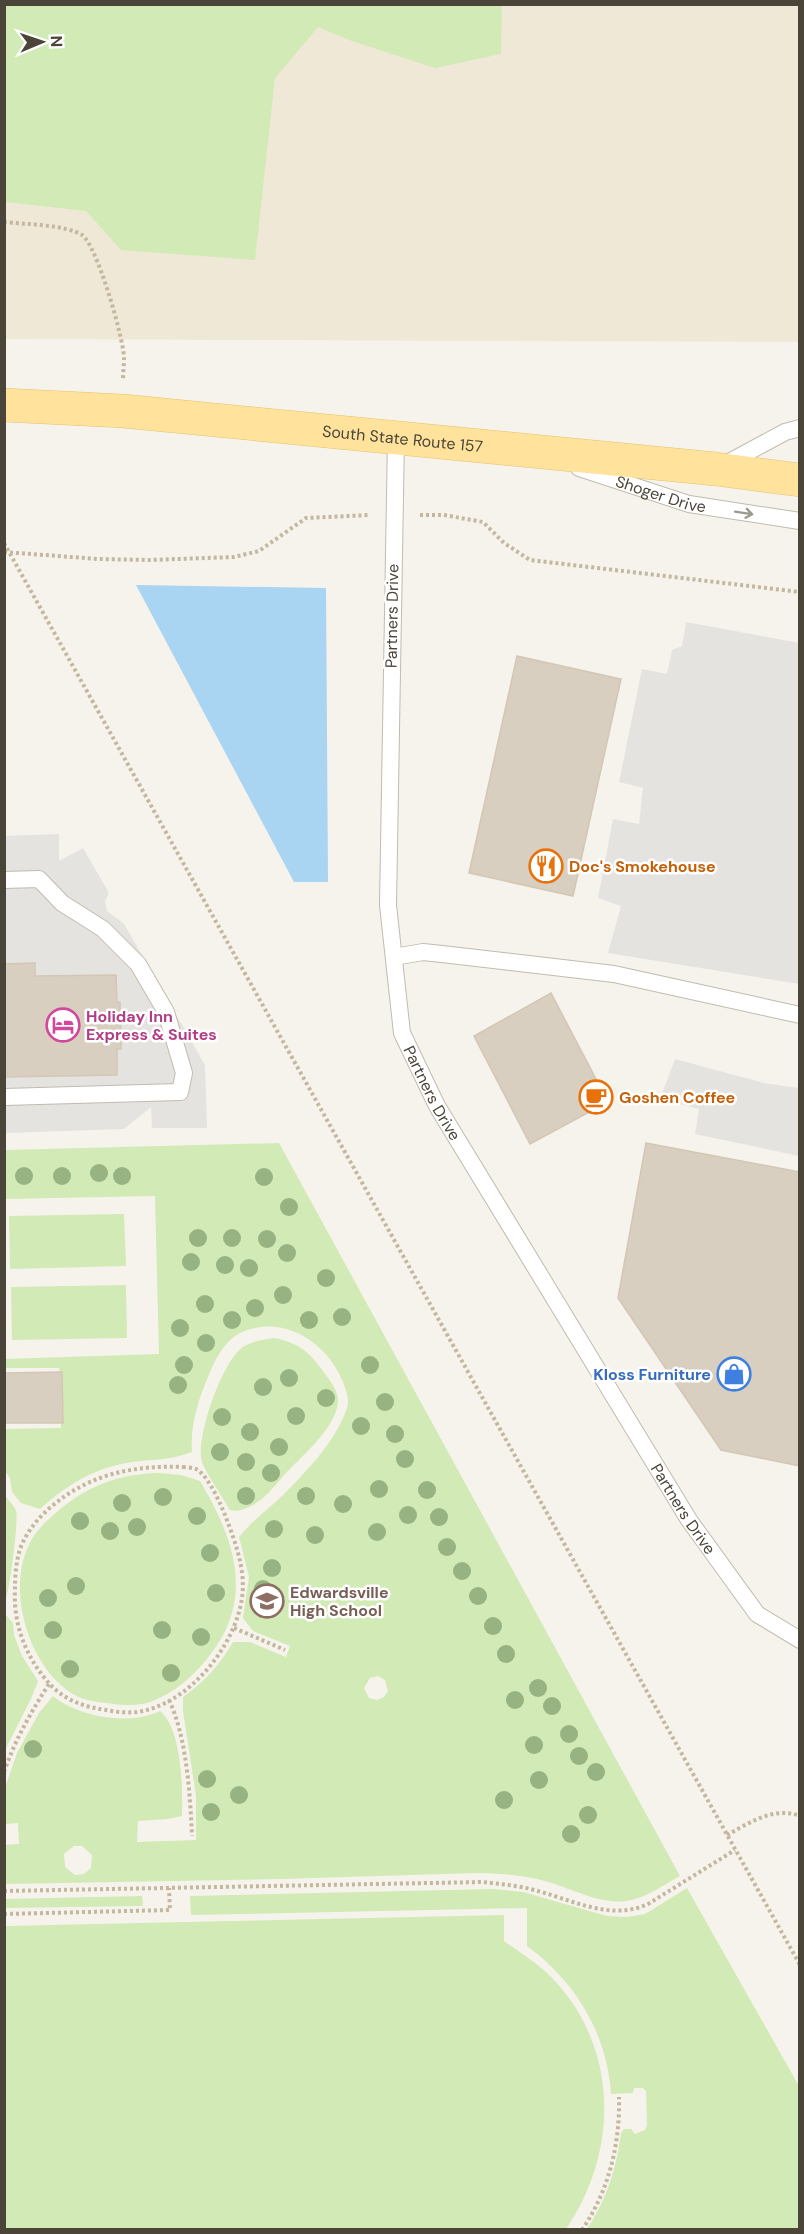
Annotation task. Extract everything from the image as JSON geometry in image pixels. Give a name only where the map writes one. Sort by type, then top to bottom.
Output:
[{"type":"main road","name":"South State Route 157","points":[[4,405],[123,411],[716,469],[800,480]]},
{"type":"lane","points":[[716,469],[785,432],[800,428]]},
{"type":"lane","name":"Partners Drive","points":[[396,438],[388,905],[402,1033],[437,1106],[689,1520],[757,1614],[800,1640]]},
{"type":"lane","name":"Shoger Drive","points":[[526,450],[689,504],[800,521]]},
{"type":"lane","points":[[4,880],[39,879],[62,903],[103,929],[138,964],[166,1012],[184,1073],[180,1092],[4,1097]]},
{"type":"lane","points":[[394,957],[423,952],[614,974],[800,1015]]},
{"type":"path","points":[[4,222],[73,230],[84,236],[92,246],[105,281],[124,355],[123,411]]},
{"type":"path","points":[[4,552],[139,560],[234,557],[259,551],[306,518],[394,514],[444,515],[483,522],[504,543],[530,560],[800,592]]},
{"type":"path","points":[[4,543],[800,1965]]},
{"type":"path","points":[[183,1467],[195,1469],[206,1478],[220,1504],[230,1528],[243,1574],[242,1599],[234,1628],[212,1665],[191,1685],[169,1700],[138,1712],[97,1709],[66,1698],[49,1684],[26,1649],[17,1623],[14,1599],[20,1550],[34,1523],[58,1501],[82,1485],[121,1470],[183,1467]]},
{"type":"path","points":[[234,1628],[285,1650]]},
{"type":"path","points":[[4,1772],[23,1726],[49,1684]]},
{"type":"path","points":[[169,1700],[181,1741],[190,1797],[192,1836]]},
{"type":"path","points":[[727,1835],[763,1816],[790,1812],[800,1816]]},
{"type":"path","points":[[4,1891],[483,1882],[531,1889],[602,1910],[621,1912],[635,1910],[648,1904],[735,1850]]},
{"type":"path","points":[[4,1914],[170,1910],[169,1888]]},
{"type":"path","points":[[582,2229],[602,2194],[616,2150],[620,2126],[618,2097]]},
{"type":"shaded area","points":[[5,5],[799,5],[799,342],[5,339]]},
{"type":"shaded area","points":[[686,622],[799,643],[799,984],[608,953],[621,906],[598,898],[613,819],[639,824],[643,788],[619,782],[642,669],[667,674],[672,650],[682,646]]},
{"type":"shaded area","points":[[59,834],[59,861],[83,848],[109,893],[105,901],[107,911],[124,924],[205,1065],[207,1128],[152,1128],[151,1107],[124,1129],[5,1133],[4,836]]},
{"type":"shaded area","points":[[675,1059],[764,1083],[799,1088],[799,1156],[695,1134],[699,1109],[660,1099]]},
{"type":"green space","points":[[5,4],[502,5],[501,54],[435,68],[349,40],[318,27],[275,78],[255,260],[121,250],[86,211],[5,202]]},
{"type":"green space","points":[[279,1143],[680,1876],[654,1891],[626,1901],[594,1898],[533,1878],[485,1873],[5,1884],[5,1845],[19,1844],[18,1823],[5,1824],[5,1788],[17,1753],[39,1713],[53,1696],[76,1709],[105,1717],[134,1718],[160,1711],[173,1731],[177,1745],[180,1760],[182,1816],[138,1821],[137,1842],[196,1840],[196,1796],[183,1711],[183,1697],[211,1672],[233,1642],[250,1642],[286,1657],[290,1646],[253,1631],[243,1618],[249,1577],[239,1537],[291,1487],[328,1444],[342,1420],[348,1401],[336,1368],[314,1344],[287,1329],[256,1328],[240,1333],[229,1341],[213,1365],[195,1414],[192,1452],[170,1458],[120,1464],[95,1472],[72,1484],[40,1509],[21,1503],[12,1492],[10,1478],[5,1471],[5,1429],[61,1428],[63,1422],[62,1372],[59,1368],[5,1368],[4,1359],[159,1354],[155,1196],[5,1199],[5,1150]],"holes":[[[378,1676],[385,1680],[388,1691],[384,1697],[377,1700],[369,1698],[364,1688],[370,1678]],[[74,1846],[82,1846],[92,1855],[91,1868],[84,1874],[75,1875],[65,1867],[64,1854]]]},
{"type":"green space","points":[[124,1214],[126,1266],[10,1269],[9,1216]]},
{"type":"green space","points":[[126,1285],[127,1338],[12,1340],[11,1287]]},
{"type":"green space","points":[[273,1338],[287,1341],[310,1355],[336,1391],[338,1401],[336,1411],[332,1421],[317,1441],[266,1495],[248,1508],[230,1510],[202,1462],[202,1436],[206,1419],[219,1383],[235,1355],[250,1343]]},
{"type":"green space","points":[[158,1473],[181,1475],[200,1481],[211,1500],[234,1560],[235,1601],[229,1622],[219,1642],[204,1662],[187,1680],[166,1695],[134,1705],[83,1699],[72,1694],[50,1673],[39,1658],[31,1641],[21,1603],[20,1584],[27,1549],[44,1523],[69,1502],[92,1488],[130,1476]]},
{"type":"green space","points":[[5,1495],[15,1509],[17,1517],[9,1586],[5,1601]]},
{"type":"green space","points":[[5,1614],[13,1623],[14,1635],[22,1656],[38,1681],[5,1750]]},
{"type":"green space","points":[[687,1888],[799,2086],[799,2229],[587,2229],[610,2183],[621,2133],[624,2129],[631,2129],[635,2134],[645,2130],[647,2125],[646,2091],[643,2088],[634,2088],[633,2093],[611,2094],[603,2051],[586,2011],[560,1976],[527,1946],[527,1908],[191,1915],[190,1896],[493,1889],[523,1892],[607,1916],[627,1917],[645,1914]]},
{"type":"green space","points":[[142,1896],[143,1906],[5,1908],[5,1899]]},
{"type":"green space","points":[[504,1915],[504,1941],[545,1971],[569,1999],[587,2029],[599,2062],[604,2096],[603,2130],[596,2165],[584,2198],[566,2229],[5,2229],[5,1926]]},
{"type":"water","points":[[136,585],[326,588],[328,882],[294,882]]},
{"type":"building","points":[[517,656],[621,679],[573,896],[469,873]]},
{"type":"building","name":"Holiday Inn Express & Suites","points":[[35,963],[35,976],[116,975],[117,1002],[120,1002],[121,1049],[117,1049],[117,1075],[4,1077],[4,964]]},
{"type":"building","points":[[551,993],[608,1102],[530,1144],[474,1036]]},
{"type":"building","name":"Kloss Furniture","points":[[646,1143],[800,1172],[800,1466],[721,1450],[618,1298]]},
{"type":"building","points":[[62,1372],[63,1423],[4,1423],[4,1373]]},
{"type":"place","name":"Doc's Smokehouse","points":[[546,866]]},
{"type":"place","name":"Holiday Inn Express & Suites","points":[[63,1025]]},
{"type":"place","name":"Goshen Coffee","points":[[596,1097]]},
{"type":"place","name":"Kloss Furniture","points":[[734,1374]]},
{"type":"place","name":"Edwardsville High School","points":[[267,1601]]}]
